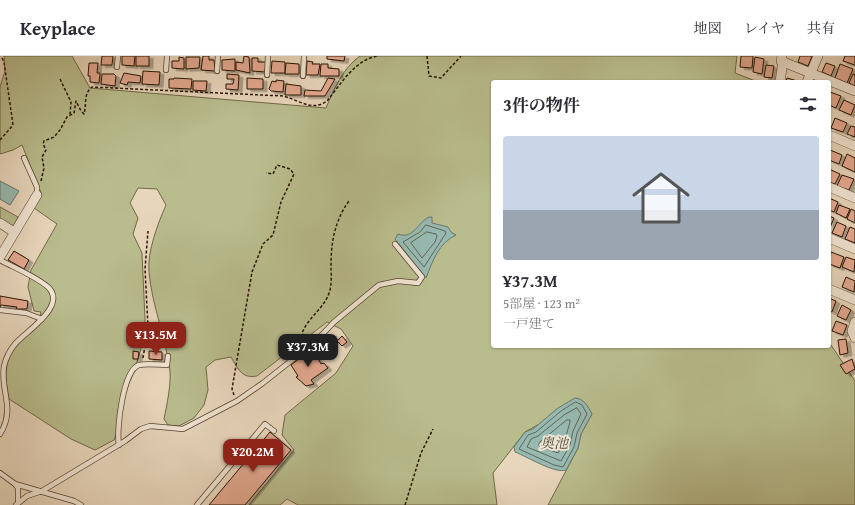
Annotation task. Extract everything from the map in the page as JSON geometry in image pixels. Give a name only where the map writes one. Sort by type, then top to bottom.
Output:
[{"type":"street","points":[[808,80],[818,56]]},
{"type":"street","points":[[780,80],[783,59],[828,80]]},
{"type":"street","points":[[831,81],[855,91]]},
{"type":"street","points":[[831,136],[855,146]]},
{"type":"street","points":[[831,188],[855,198]]},
{"type":"street","points":[[0,258],[37,192]]},
{"type":"street","points":[[0,223],[14,232]]},
{"type":"street","points":[[831,239],[855,249]]},
{"type":"street","points":[[831,290],[855,300]]},
{"type":"street","points":[[855,322],[852,332],[855,338]]},
{"type":"lane","points":[[117,67],[118,56]]},
{"type":"lane","points":[[166,70],[167,56]]},
{"type":"lane","points":[[217,71],[218,56]]},
{"type":"lane","points":[[267,75],[268,56]]},
{"type":"lane","points":[[303,76],[304,56]]},
{"type":"lane","points":[[24,158],[37,192]]},
{"type":"lane","points":[[15,484],[18,488],[17,503],[42,491],[119,445],[145,427],[175,429],[188,427],[237,401],[263,383],[309,346],[334,322],[379,285],[398,281],[415,284],[421,280],[422,277],[395,244]]},
{"type":"lane","points":[[0,258],[45,285],[52,292],[52,306],[42,319],[14,344],[6,359],[3,382],[8,416],[0,434]]},
{"type":"lane","points":[[0,310],[26,313],[42,319]]},
{"type":"lane","points":[[119,445],[119,420],[129,374],[134,368],[143,365],[167,365],[168,356]]},
{"type":"lane","points":[[197,505],[265,424],[274,431]]},
{"type":"lane","points":[[0,473],[15,484],[74,501],[81,505]]},
{"type":"path","points":[[0,140],[13,125],[4,62],[1,56]]},
{"type":"path","points":[[37,192],[42,186],[41,180],[44,168],[42,157],[46,150],[43,144],[44,141],[54,137],[75,110],[76,101],[84,114],[87,105],[87,91],[92,87],[283,96],[294,99],[303,105],[312,106],[323,104],[363,61],[371,56],[379,56]]},
{"type":"path","points":[[427,56],[429,76],[440,78],[461,56]]},
{"type":"path","points":[[60,79],[71,102],[70,115]]},
{"type":"path","points":[[237,401],[232,389],[252,272],[263,244],[273,234],[281,202],[294,174],[290,169],[277,165],[273,174],[266,173]]},
{"type":"path","points":[[309,346],[302,333],[305,325],[323,305],[329,294],[333,236],[338,221],[348,201]]},
{"type":"path","points":[[143,365],[143,352],[148,326],[146,289],[148,231]]},
{"type":"path","points":[[405,505],[422,453],[433,429]]},
{"type":"green space","points":[[4,56],[72,56],[90,88],[326,108],[344,73],[360,56],[737,56],[735,73],[753,80],[491,80],[491,348],[831,348],[831,345],[855,381],[855,505],[548,505],[578,448],[581,434],[592,414],[557,409],[543,422],[525,432],[493,473],[497,505],[298,505],[287,499],[280,505],[249,505],[294,450],[282,435],[285,415],[336,373],[353,346],[341,329],[327,322],[257,376],[248,376],[241,372],[231,357],[215,360],[206,367],[208,390],[204,405],[194,418],[179,426],[168,425],[164,419],[169,389],[170,371],[153,297],[149,272],[151,247],[166,205],[157,189],[138,188],[130,203],[138,218],[133,234],[142,253],[145,319],[144,338],[137,362],[131,369],[124,386],[118,412],[117,432],[114,440],[95,450],[71,439],[9,399],[6,370],[10,356],[18,344],[38,323],[41,312],[34,311],[28,287],[31,270],[57,224],[34,208],[42,195],[22,145],[13,150],[0,154],[0,87],[5,71]]},
{"type":"green space","points":[[0,207],[18,217],[14,225],[11,226],[0,219]]},
{"type":"water","points":[[0,181],[19,191],[10,205],[0,199]]},
{"type":"water","points":[[432,217],[432,223],[448,227],[451,232],[456,235],[450,238],[441,247],[426,278],[395,239],[398,234],[408,235],[412,233],[425,219]]},
{"type":"water","name":"奥池","points":[[575,398],[583,401],[592,414],[581,434],[578,448],[566,470],[555,470],[515,452],[514,447],[525,432],[533,429],[558,408]]},
{"type":"building","points":[[102,56],[113,56],[112,65],[101,65]]},
{"type":"building","points":[[122,56],[135,56],[134,66],[122,65]]},
{"type":"building","points":[[136,56],[149,56],[149,66],[136,66]]},
{"type":"building","points":[[203,56],[209,56],[209,60],[214,60],[215,71],[201,70]]},
{"type":"building","points":[[244,56],[249,57],[250,73],[236,70],[236,62],[243,63]]},
{"type":"building","points":[[327,56],[345,56],[344,61],[327,59]]},
{"type":"building","points":[[741,56],[753,56],[752,68],[740,67]]},
{"type":"building","points":[[800,56],[812,56],[808,66],[798,62]]},
{"type":"building","points":[[845,56],[855,56],[855,65],[843,61]]},
{"type":"building","points":[[179,57],[184,58],[184,69],[172,68],[172,61],[179,61]]},
{"type":"building","points":[[186,57],[200,57],[199,68],[186,69]]},
{"type":"building","points":[[755,57],[764,59],[762,74],[753,72]]},
{"type":"building","points":[[252,58],[258,58],[258,62],[266,62],[265,72],[252,71]]},
{"type":"building","points":[[235,59],[235,71],[222,70],[222,60]]},
{"type":"building","points":[[272,61],[285,62],[285,73],[271,73]]},
{"type":"building","points":[[307,61],[313,62],[312,64],[320,64],[318,75],[306,75]]},
{"type":"building","points":[[89,63],[98,63],[97,73],[100,73],[99,83],[90,82],[90,76],[88,76]]},
{"type":"building","points":[[286,63],[299,64],[299,74],[285,74]]},
{"type":"building","points":[[826,63],[835,66],[831,76],[822,72]]},
{"type":"building","points":[[321,64],[328,64],[328,68],[339,69],[339,76],[320,76]]},
{"type":"building","points":[[840,64],[853,69],[847,83],[835,78]]},
{"type":"building","points":[[766,65],[774,66],[772,78],[764,77]]},
{"type":"building","points":[[143,71],[160,72],[159,85],[142,84]]},
{"type":"building","points":[[124,73],[141,76],[140,83],[128,82],[127,85],[120,83]]},
{"type":"building","points":[[102,74],[114,74],[116,76],[115,86],[101,84]]},
{"type":"building","points":[[227,74],[239,75],[238,90],[226,89],[226,84],[233,84],[234,79],[227,79]]},
{"type":"building","points":[[853,74],[855,75],[855,86],[849,83]]},
{"type":"building","points":[[247,78],[263,79],[263,89],[247,89]]},
{"type":"building","points":[[328,78],[335,79],[325,96],[304,96],[305,90],[321,91]]},
{"type":"building","points":[[169,79],[192,79],[191,89],[169,88]]},
{"type":"building","points":[[276,80],[284,81],[283,92],[271,91],[269,89],[272,81],[276,82]]},
{"type":"building","points":[[193,81],[207,81],[206,91],[193,90]]},
{"type":"building","points":[[286,84],[301,86],[301,95],[285,95]]},
{"type":"building","points":[[831,92],[841,96],[836,108],[831,106]]},
{"type":"building","points":[[844,100],[855,105],[851,115],[839,110]]},
{"type":"building","points":[[835,118],[847,123],[843,132],[831,128]]},
{"type":"building","points":[[851,126],[855,127],[855,137],[847,134]]},
{"type":"building","points":[[831,150],[842,155],[839,164],[831,161]]},
{"type":"building","points":[[847,154],[855,158],[855,172],[842,166]]},
{"type":"building","points":[[831,170],[840,174],[835,184],[831,183]]},
{"type":"building","points":[[842,175],[854,179],[849,190],[837,186]]},
{"type":"building","points":[[831,199],[838,202],[834,212],[831,211]]},
{"type":"building","points":[[839,205],[850,209],[846,218],[836,213]]},
{"type":"building","points":[[851,209],[855,211],[855,223],[847,219]]},
{"type":"building","points":[[831,217],[834,218],[831,225]]},
{"type":"building","points":[[837,222],[846,226],[842,237],[832,233]]},
{"type":"building","points":[[850,227],[855,229],[855,243],[845,239]]},
{"type":"building","points":[[14,251],[29,260],[24,269],[8,260]]},
{"type":"building","points":[[831,252],[844,257],[840,268],[831,265]]},
{"type":"building","points":[[846,257],[855,260],[854,272],[842,267]]},
{"type":"building","points":[[846,277],[855,281],[854,292],[842,287]]},
{"type":"building","points":[[0,296],[28,301],[27,309],[16,309],[17,307],[1,305],[0,307]]},
{"type":"building","points":[[831,299],[836,301],[831,312]]},
{"type":"building","points":[[842,305],[851,310],[846,320],[837,316]]},
{"type":"building","points":[[836,321],[847,325],[843,335],[832,331]]},
{"type":"building","points":[[342,336],[347,342],[342,346],[337,341]]},
{"type":"building","points":[[846,339],[848,353],[840,355],[838,340]]},
{"type":"building","points":[[311,350],[313,354],[315,353],[321,364],[324,363],[328,368],[311,380],[314,384],[306,386],[296,377],[298,376],[291,365]]},
{"type":"building","points":[[133,351],[139,352],[138,359],[133,359]]},
{"type":"building","points":[[149,351],[162,352],[162,360],[149,359]]},
{"type":"building","points":[[852,359],[855,369],[846,374],[840,365]]},
{"type":"building","points":[[270,432],[291,450],[245,505],[209,505]]}]
